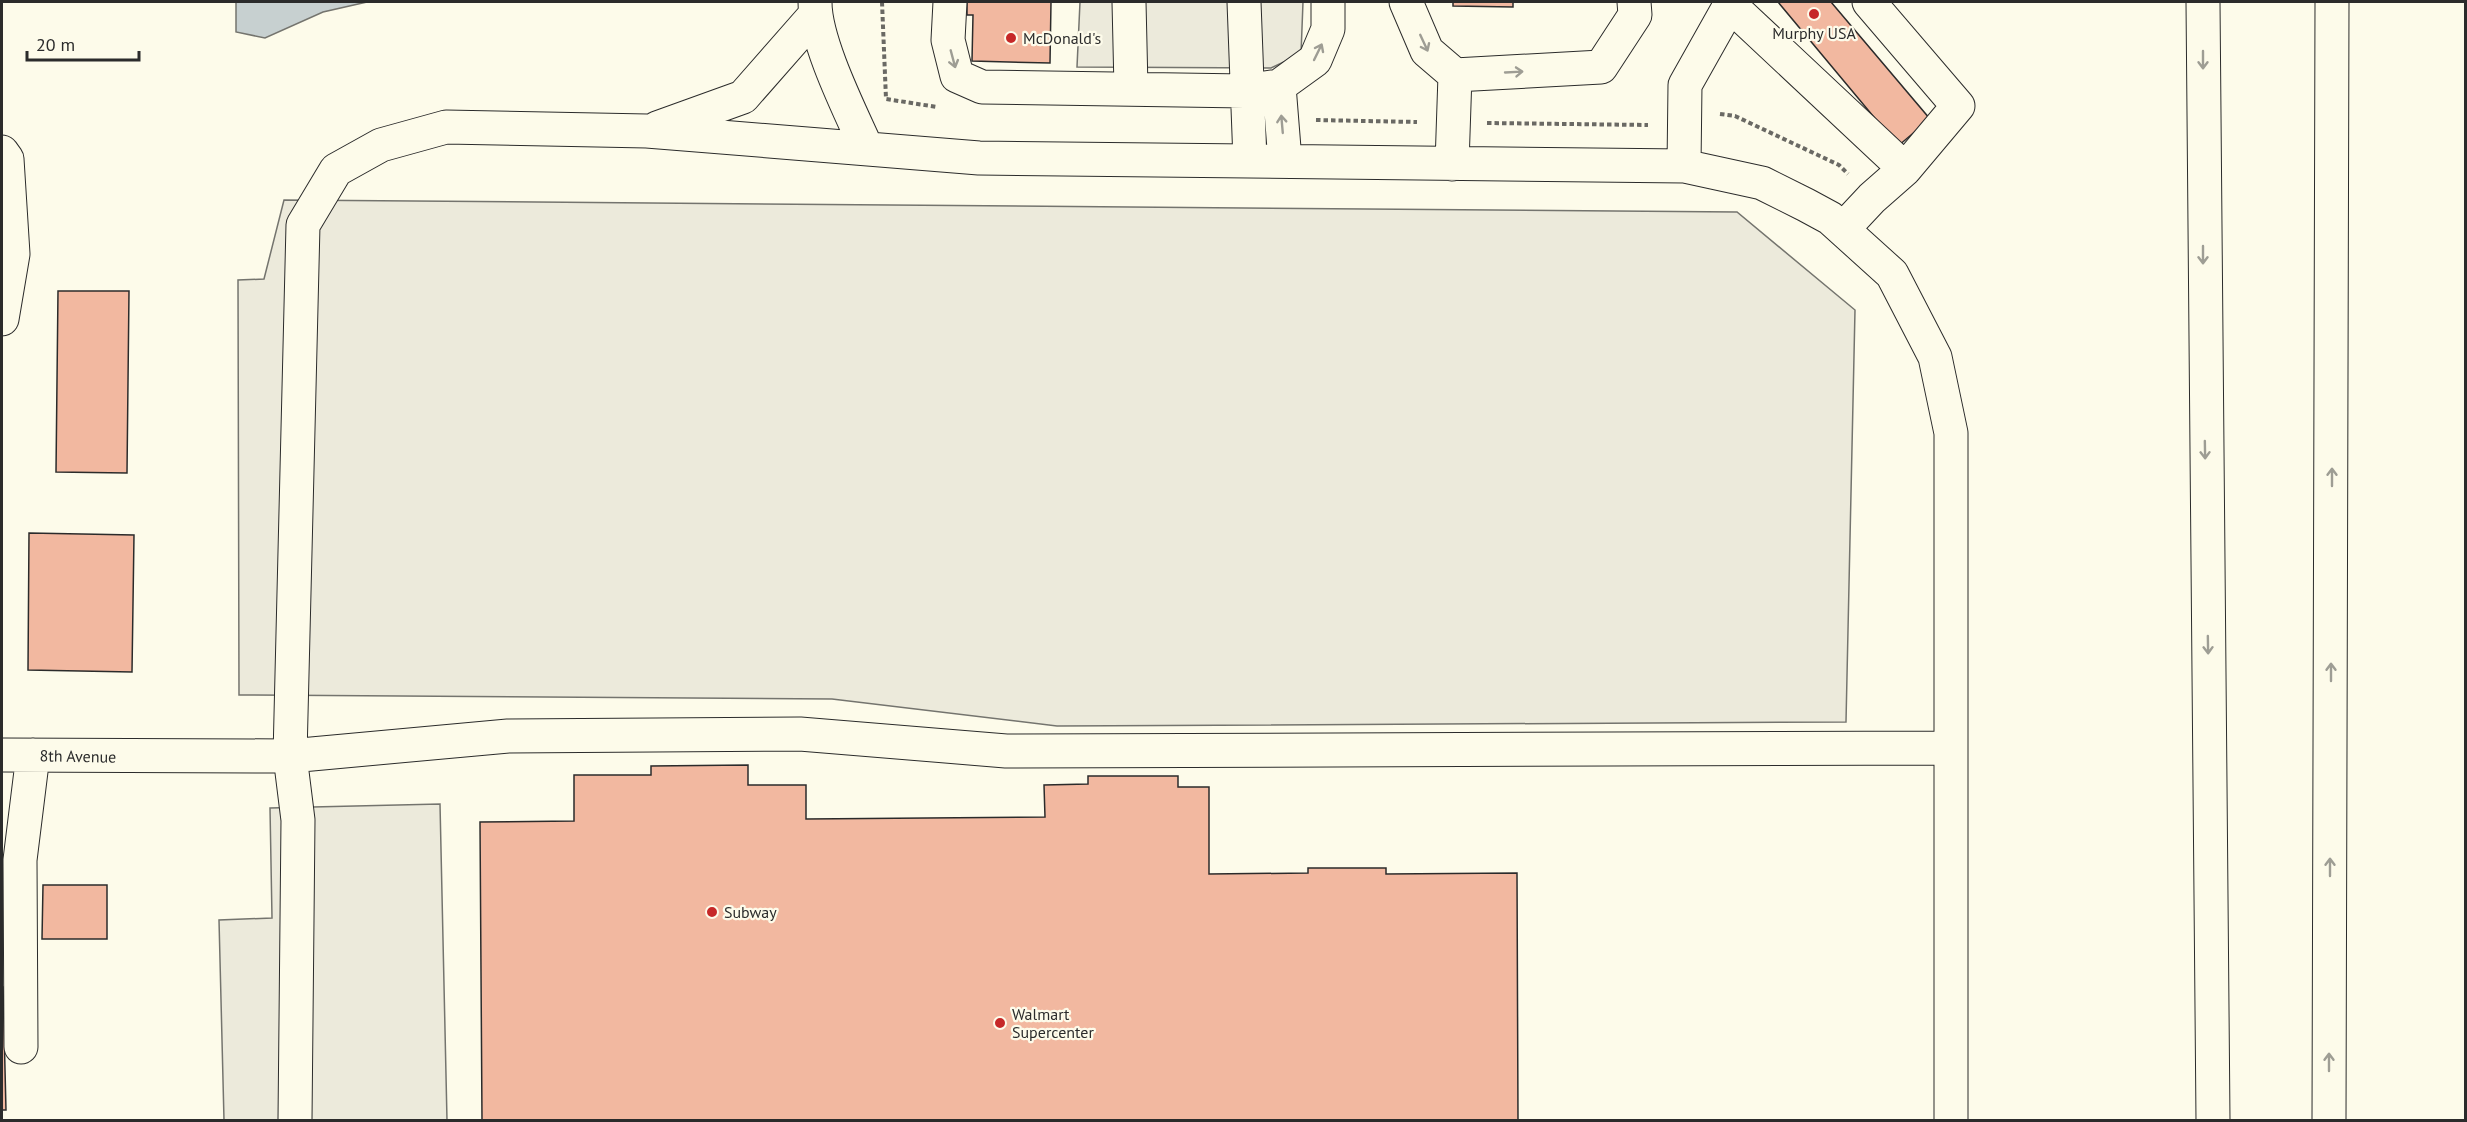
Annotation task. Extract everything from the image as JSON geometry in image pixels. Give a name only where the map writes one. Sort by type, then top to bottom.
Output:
[{"type":"main road","points":[[950,2],[948,40],[957,76],[982,87],[1245,91],[1279,86],[1315,60],[1328,29],[1328,2]]},
{"type":"main road","points":[[1129,2],[1131,88]]},
{"type":"main road","points":[[1244,2],[1245,91],[1250,161]]},
{"type":"main road","points":[[1406,2],[1427,51],[1455,75],[1601,67],[1635,15],[1634,2]]},
{"type":"main road","points":[[1843,229],[1872,198],[1905,169],[1958,106],[1869,2]]},
{"type":"main road","points":[[2203,2],[2214,1120]]},
{"type":"main road","points":[[2329,1120],[2332,2]]},
{"type":"main road","points":[[1684,166],[1685,85],[1729,3],[1905,169]]},
{"type":"main road","points":[[647,131],[743,97],[815,8]]},
{"type":"main road","points":[[815,8],[840,88],[867,149]]},
{"type":"main road","points":[[1452,164],[1455,75]]},
{"type":"main road","points":[[1279,86],[1285,161]]},
{"type":"main road","points":[[295,1120],[298,820],[290,756],[303,225],[336,170],[381,145],[446,128],[647,131],[979,158],[1684,166],[1762,183],[1830,218],[1892,274],[1935,357],[1951,434],[1951,1120]]},
{"type":"main road","points":[[2,152],[7,159],[13,254],[2,319]]},
{"type":"main road","name":"8th Avenue","points":[[17,755],[290,756],[508,736],[800,734],[1006,751],[1951,748]]},
{"type":"main road","points":[[17,755],[21,1047]]},
{"type":"path","points":[[882,2],[886,99],[940,108]]},
{"type":"path","points":[[1281,119],[1642,126],[1724,114],[1735,116],[1839,165],[1872,198]]},
{"type":"shaded area","points":[[236,2],[367,2],[323,12],[265,38],[236,32]]},
{"type":"shaded area","points":[[1080,2],[1303,2],[1301,54],[1271,68],[1077,67]]},
{"type":"shaded area","points":[[284,200],[1737,212],[1855,310],[1846,722],[1057,726],[832,699],[239,695],[238,280],[264,279]]},
{"type":"shaded area","points":[[440,804],[447,1120],[224,1120],[219,920],[272,918],[270,808]]},
{"type":"building","name":"McDonald's","points":[[967,2],[1051,2],[1050,63],[972,61],[973,15],[967,15]]},
{"type":"building","points":[[1453,2],[1513,2],[1513,7],[1453,6]]},
{"type":"building","points":[[1778,2],[1831,2],[1930,119],[1898,146]]},
{"type":"building","points":[[58,291],[129,291],[127,473],[56,472]]},
{"type":"building","points":[[29,533],[134,535],[132,672],[28,670]]},
{"type":"building","name":"Walmart Supercenter","points":[[748,765],[748,785],[806,785],[806,819],[1045,817],[1044,785],[1088,784],[1088,776],[1178,776],[1178,787],[1209,787],[1209,874],[1308,873],[1308,868],[1386,868],[1386,874],[1517,873],[1518,1120],[482,1120],[480,822],[574,821],[574,775],[651,775],[651,766]]},
{"type":"building","points":[[43,885],[107,885],[107,939],[42,939]]},
{"type":"building","points":[[3,987],[6,1110],[2,1110]]},
{"type":"place","name":"Murphy USA","points":[[1814,14]]},
{"type":"place","name":"McDonald's","points":[[1011,38]]},
{"type":"place","name":"Subway","points":[[712,912]]},
{"type":"place","name":"Walmart Supercenter","points":[[1000,1023]]}]
